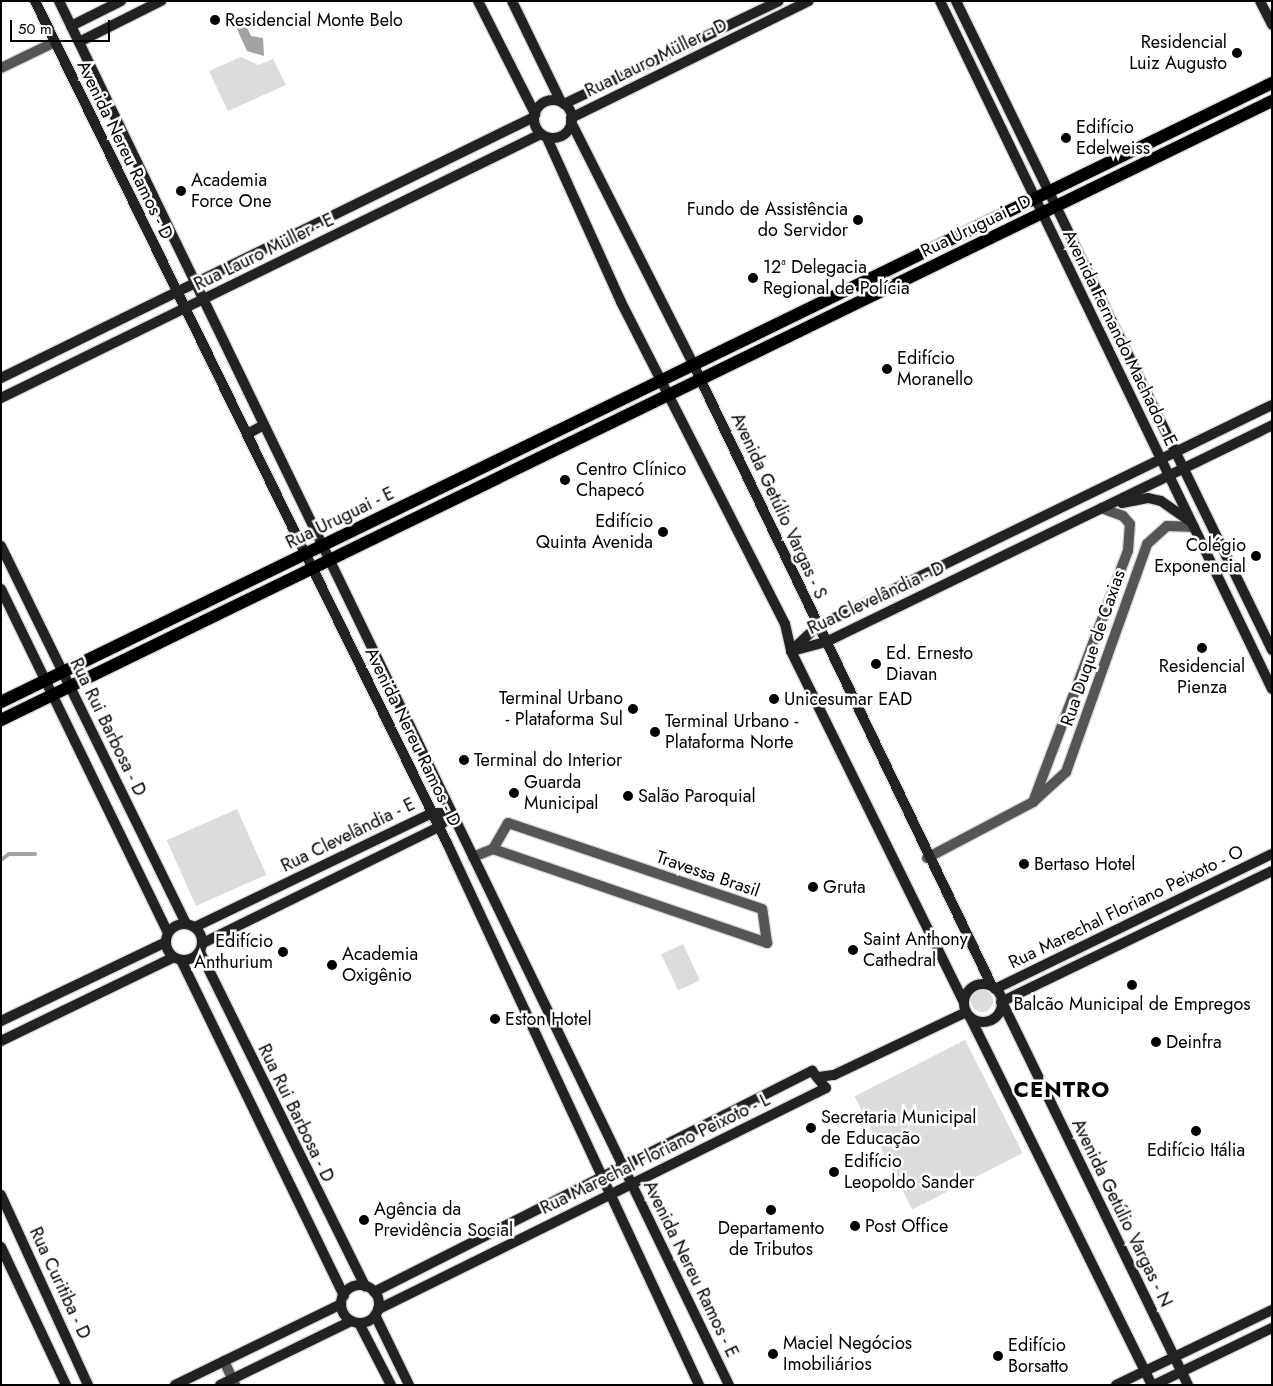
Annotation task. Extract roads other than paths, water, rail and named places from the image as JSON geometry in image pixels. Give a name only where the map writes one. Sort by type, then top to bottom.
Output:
[{"type":"main road","name":"Rua Uruguai - D","points":[[694,366],[1272,83]]},
{"type":"main road","name":"Rua Uruguai - D","points":[[668,396],[1272,101]]},
{"type":"main road","name":"Rua Uruguai - E","points":[[1,702],[694,366]]},
{"type":"main road","name":"Rua Uruguai - E","points":[[1,720],[668,396]]},
{"type":"street","name":"Avenida Nereu Ramos - D","points":[[35,1],[439,827],[603,1176]]},
{"type":"street","name":"Avenida Nereu Ramos - D","points":[[59,1],[624,1167]]},
{"type":"street","points":[[71,26],[121,1]]},
{"type":"street","points":[[79,42],[161,1]]},
{"type":"street","points":[[478,1],[535,116],[660,382],[785,624],[791,651],[1153,1385],[1272,1328]]},
{"type":"street","points":[[512,1],[571,120],[565,134],[544,136]]},
{"type":"street","name":"Rua Lauro Müller - D","points":[[562,104],[779,1]]},
{"type":"street","name":"Rua Lauro Müller - D","points":[[571,120],[809,1]]},
{"type":"street","name":"Avenida Fernando Machado - E","points":[[940,1],[1272,689]]},
{"type":"street","name":"Avenida Fernando Machado - E","points":[[956,1],[1177,451],[1272,650]]},
{"type":"street","points":[[1260,1],[1272,25]]},
{"type":"street","points":[[1,68],[54,42]]},
{"type":"street","points":[[975,73],[988,66]]},
{"type":"street","points":[[535,116],[548,101],[562,104]]},
{"type":"street","name":"Rua Lauro Müller - E","points":[[1,378],[176,288],[535,116]]},
{"type":"street","name":"Avenida Getúlio Vargas - S","points":[[571,120],[701,380],[927,858],[993,987]]},
{"type":"street","name":"Rua Lauro Müller - E","points":[[1,398],[206,304],[544,136]]},
{"type":"street","points":[[1104,340],[1119,334]]},
{"type":"street","name":"Rua Clevelândia - D","points":[[791,651],[818,626],[1272,405]]},
{"type":"street","points":[[247,434],[264,425]]},
{"type":"street","name":"Rua Clevelândia - D","points":[[791,651],[826,642],[1272,425]]},
{"type":"street","points":[[1102,508],[1148,498],[1173,507],[1194,527]]},
{"type":"street","name":"Rua Duque de Caxias","points":[[1033,802],[1128,551],[1130,524],[1123,516],[1102,508]]},
{"type":"street","name":"Rua Duque de Caxias","points":[[927,858],[1033,802],[1066,772],[1142,556],[1161,529],[1175,524],[1194,527]]},
{"type":"street","name":"Rua Rui Barbosa - D","points":[[1,546],[70,687],[191,925],[365,1286]]},
{"type":"street","points":[[1128,551],[1142,556]]},
{"type":"street","name":"Rua Rui Barbosa - D","points":[[1,589],[342,1300]]},
{"type":"street","name":"Rua Clevelândia - E","points":[[167,937],[432,813],[452,813]]},
{"type":"street","name":"Rua Clevelândia - E","points":[[177,959],[439,827],[452,813]]},
{"type":"street","name":"Travessa Brasil","points":[[508,824],[762,909],[767,943],[741,937],[492,849],[508,824]]},
{"type":"street","points":[[473,856],[492,849]]},
{"type":"street","name":"Rua Marechal Floriano Peixoto - O","points":[[993,987],[1272,854]]},
{"type":"street","name":"Rua Marechal Floriano Peixoto - O","points":[[1002,1002],[1272,871]]},
{"type":"street","points":[[1,1021],[66,990],[167,937]]},
{"type":"street","points":[[1,1041],[177,959]]},
{"type":"street","points":[[973,986],[993,987],[1002,1002],[993,1018],[982,1022],[967,1010],[973,986]]},
{"type":"street","points":[[66,990],[75,1005]]},
{"type":"street","name":"Avenida Getúlio Vargas - N","points":[[1002,1002],[1188,1385]]},
{"type":"street","name":"Rua Marechal Floriano Peixoto - L","points":[[819,1077],[834,1075],[967,1010]]},
{"type":"street","name":"Rua Marechal Floriano Peixoto - L","points":[[374,1292],[812,1071],[819,1077],[826,1088],[377,1312]]},
{"type":"street","name":"Avenida Nereu Ramos - E","points":[[624,1167],[729,1385]]},
{"type":"street","points":[[603,1176],[699,1385]]},
{"type":"street","name":"Rua Curitiba - D","points":[[1,1195],[88,1385]]},
{"type":"street","points":[[1,1247],[66,1385]]},
{"type":"street","points":[[176,1385],[289,1330],[342,1300],[353,1287],[365,1286],[374,1292],[377,1312],[409,1385]]},
{"type":"street","points":[[342,1300],[391,1385]]},
{"type":"street","points":[[1116,1385],[1272,1310]]},
{"type":"street","points":[[220,1385],[234,1382],[297,1347],[377,1312]]},
{"type":"street","points":[[289,1330],[297,1347]]},
{"type":"street","points":[[224,1362],[234,1382]]},
{"type":"waterway","points":[[1,860],[9,854],[35,854]]},
{"type":"place","name":"Residencial Monte Belo","points":[[215,20]]},
{"type":"place","name":"Residencial Luiz Augusto","points":[[1237,53]]},
{"type":"place","name":"Edifício Edelweiss","points":[[1066,138]]},
{"type":"place","name":"Academia Force One","points":[[181,191]]},
{"type":"place","name":"Fundo de Assistência do Servidor","points":[[858,220]]},
{"type":"place","name":"12ª Delegacia Regional de Polícia","points":[[753,278]]},
{"type":"place","name":"Edifício Moranello","points":[[887,369]]},
{"type":"place","name":"Centro Clínico Chapecó","points":[[565,480]]},
{"type":"place","name":"Edifício Quinta Avenida","points":[[663,532]]},
{"type":"place","name":"Colégio Exponencial","points":[[1256,556]]},
{"type":"place","name":"Residencial Pienza","points":[[1202,648]]},
{"type":"place","name":"Ed. Ernesto Diavan","points":[[876,664]]},
{"type":"place","name":"Unicesumar EAD","points":[[774,699]]},
{"type":"place","name":"Terminal Urbano - Plataforma Sul","points":[[633,709]]},
{"type":"place","name":"Terminal Urbano - Plataforma Norte","points":[[655,732]]},
{"type":"place","name":"Terminal do Interior","points":[[464,760]]},
{"type":"place","name":"Guarda Municipal","points":[[514,793]]},
{"type":"place","name":"Salão Paroquial","points":[[628,796]]},
{"type":"place","name":"Bertaso Hotel","points":[[1024,864]]},
{"type":"place","name":"Gruta","points":[[813,887]]},
{"type":"place","name":"Saint Anthony Cathedral","points":[[853,950]]},
{"type":"place","name":"Edifício Anthurium","points":[[283,952]]},
{"type":"place","name":"Academia Oxigênio","points":[[332,965]]},
{"type":"place","name":"Balcão Municipal de Empregos","points":[[1132,985]]},
{"type":"place","name":"Eston Hotel","points":[[495,1019]]},
{"type":"place","name":"Deinfra","points":[[1156,1042]]},
{"type":"place","name":"Secretaria Municipal de Educação","points":[[811,1128]]},
{"type":"place","name":"Edifício Itália","points":[[1196,1131]]},
{"type":"place","name":"Edifício Leopoldo Sander","points":[[834,1172]]},
{"type":"place","name":"Departamento de Tributos","points":[[771,1210]]},
{"type":"place","name":"Agência da Previdência Social","points":[[364,1220]]},
{"type":"place","name":"Post Office","points":[[855,1226]]},
{"type":"place","name":"Maciel Negócios Imobiliários","points":[[773,1354]]},
{"type":"place","name":"Edifício Borsatto","points":[[998,1356]]},
{"type":"district","name":"CENTRO","points":[[1062,1090]]}]
